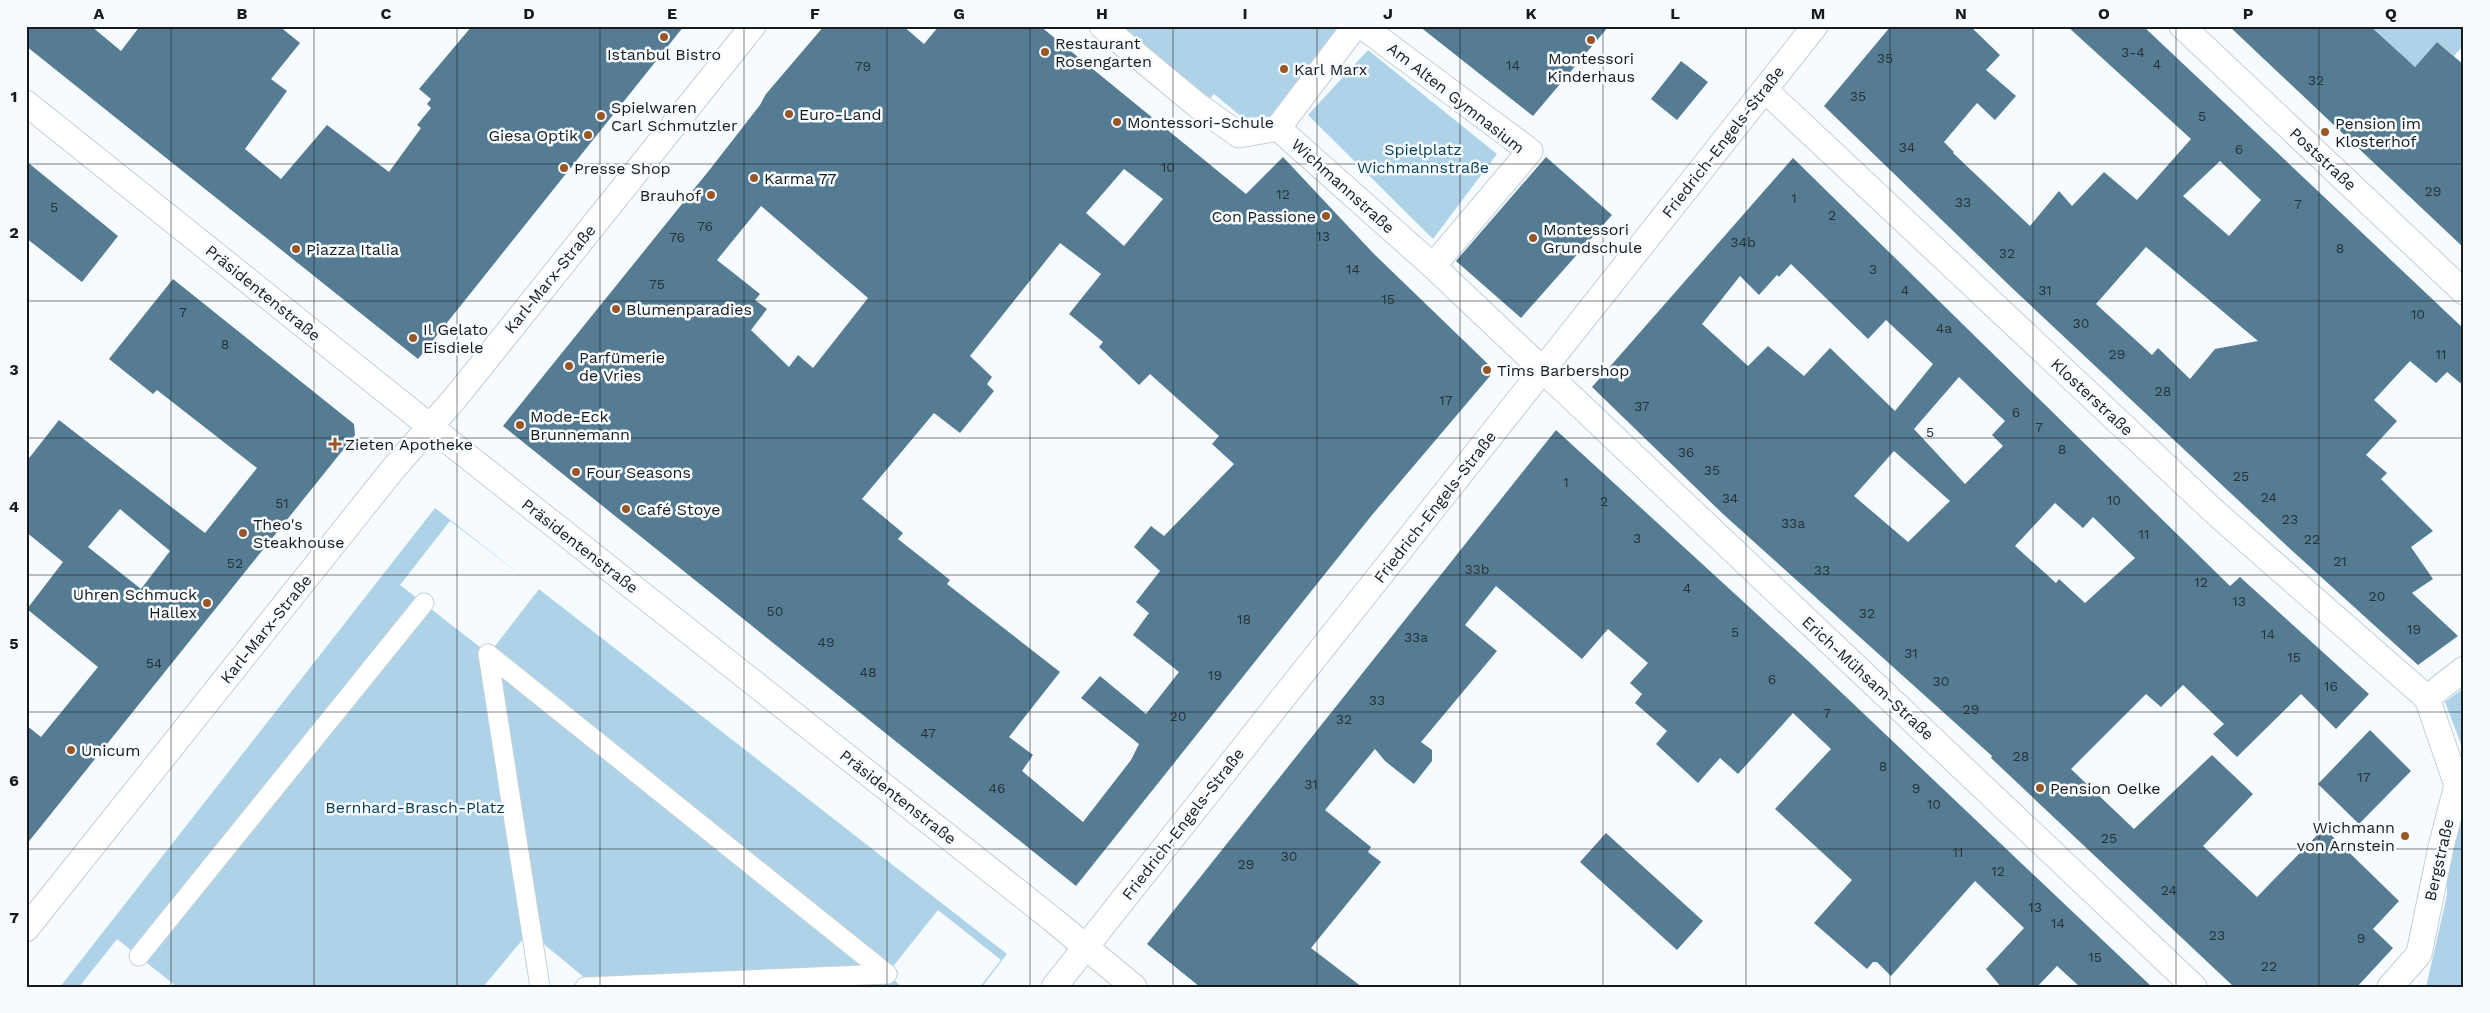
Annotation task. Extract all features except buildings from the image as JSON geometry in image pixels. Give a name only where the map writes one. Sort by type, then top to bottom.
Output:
[{"type":"street","name":"Karl-Marx-Straße","points":[[26,929],[754,26]]},
{"type":"street","name":"Wichmannstraße","points":[[1102,26],[1197,105],[1239,135],[1278,128],[1433,266],[1542,371]]},
{"type":"street","points":[[1278,128],[1355,26]]},
{"type":"street","name":"Am Alten Gymnasium","points":[[1362,26],[1530,151],[1433,266]]},
{"type":"street","name":"Friedrich-Engels-Straße","points":[[1054,987],[1815,26]]},
{"type":"street","name":"Poststraße","points":[[2182,26],[2464,292]]},
{"type":"street","name":"Klosterstraße","points":[[1765,90],[2218,515],[2427,698]]},
{"type":"street","name":"Präsidentenstraße","points":[[26,103],[1134,987]]},
{"type":"street","name":"Erich-Mühsam-Straße","points":[[1542,371],[2194,987]]},
{"type":"street","points":[[140,956],[424,603]]},
{"type":"street","points":[[540,987],[488,654],[887,974],[584,987]]},
{"type":"street","points":[[2427,698],[2464,669]]},
{"type":"street","name":"Bergstraße","points":[[2390,987],[2419,954],[2456,785],[2427,698]]},
{"type":"green space","points":[[1117,26],[1347,26],[1280,116],[1243,118],[1214,94],[1207,102]]},
{"type":"green space","points":[[2361,26],[2464,26],[2464,45],[2454,56],[2437,42],[2415,67]]},
{"type":"green space","name":"Spielplatz Wichmannstraße","points":[[1368,50],[1497,154],[1433,239],[1308,115]]},
{"type":"green space","name":"Bernhard-Brasch-Platz","points":[[435,508],[533,585],[450,521],[400,585],[489,654],[539,589],[1007,954],[982,987],[980,987],[1001,960],[938,910],[887,974],[902,987],[596,987],[529,932],[483,987],[177,987],[117,939],[79,987],[60,987]]},
{"type":"green space","points":[[2464,688],[2464,752],[2445,702]]},
{"type":"green space","points":[[2464,810],[2464,987],[2426,987],[2447,895],[2446,865]]},
{"type":"place","name":"Istanbul Bistro","points":[[664,37]]},
{"type":"place","name":"Montessori Kinderhaus","points":[[1591,40]]},
{"type":"place","name":"Restaurant Rosengarten","points":[[1045,52]]},
{"type":"place","name":"Karl Marx","points":[[1284,69]]},
{"type":"place","name":"Euro-Land","points":[[789,114]]},
{"type":"place","name":"Spielwaren Carl Schmutzler","points":[[601,116]]},
{"type":"place","name":"Montessori-Schule","points":[[1117,122]]},
{"type":"place","name":"Pension im Klosterhof","points":[[2325,132]]},
{"type":"place","name":"Giesa Optik","points":[[588,135]]},
{"type":"place","name":"Presse Shop","points":[[564,168]]},
{"type":"place","name":"Karma 77","points":[[754,178]]},
{"type":"place","name":"Brauhof","points":[[711,195]]},
{"type":"place","name":"Con Passione","points":[[1326,216]]},
{"type":"place","name":"Montessori Grundschule","points":[[1533,238]]},
{"type":"place","name":"Piazza Italia","points":[[296,249]]},
{"type":"place","name":"Blumenparadies","points":[[616,309]]},
{"type":"place","name":"Il Gelato Eisdiele","points":[[413,338]]},
{"type":"place","name":"Parfümerie de Vries","points":[[569,366]]},
{"type":"place","name":"Tims Barbershop","points":[[1487,370]]},
{"type":"place","name":"Mode-Eck Brunnemann","points":[[520,425]]},
{"type":"place","name":"Zieten Apotheke","points":[[335,444]]},
{"type":"place","name":"Four Seasons","points":[[576,472]]},
{"type":"place","name":"Café Stoye","points":[[626,509]]},
{"type":"place","name":"Theo's Steakhouse","points":[[243,533]]},
{"type":"place","name":"Uhren Schmuck Hallex","points":[[207,603]]},
{"type":"place","name":"Unicum","points":[[71,750]]},
{"type":"place","name":"Pension Oelke","points":[[2040,788]]},
{"type":"place","name":"Wichmann von Arnstein","points":[[2405,836]]}]
